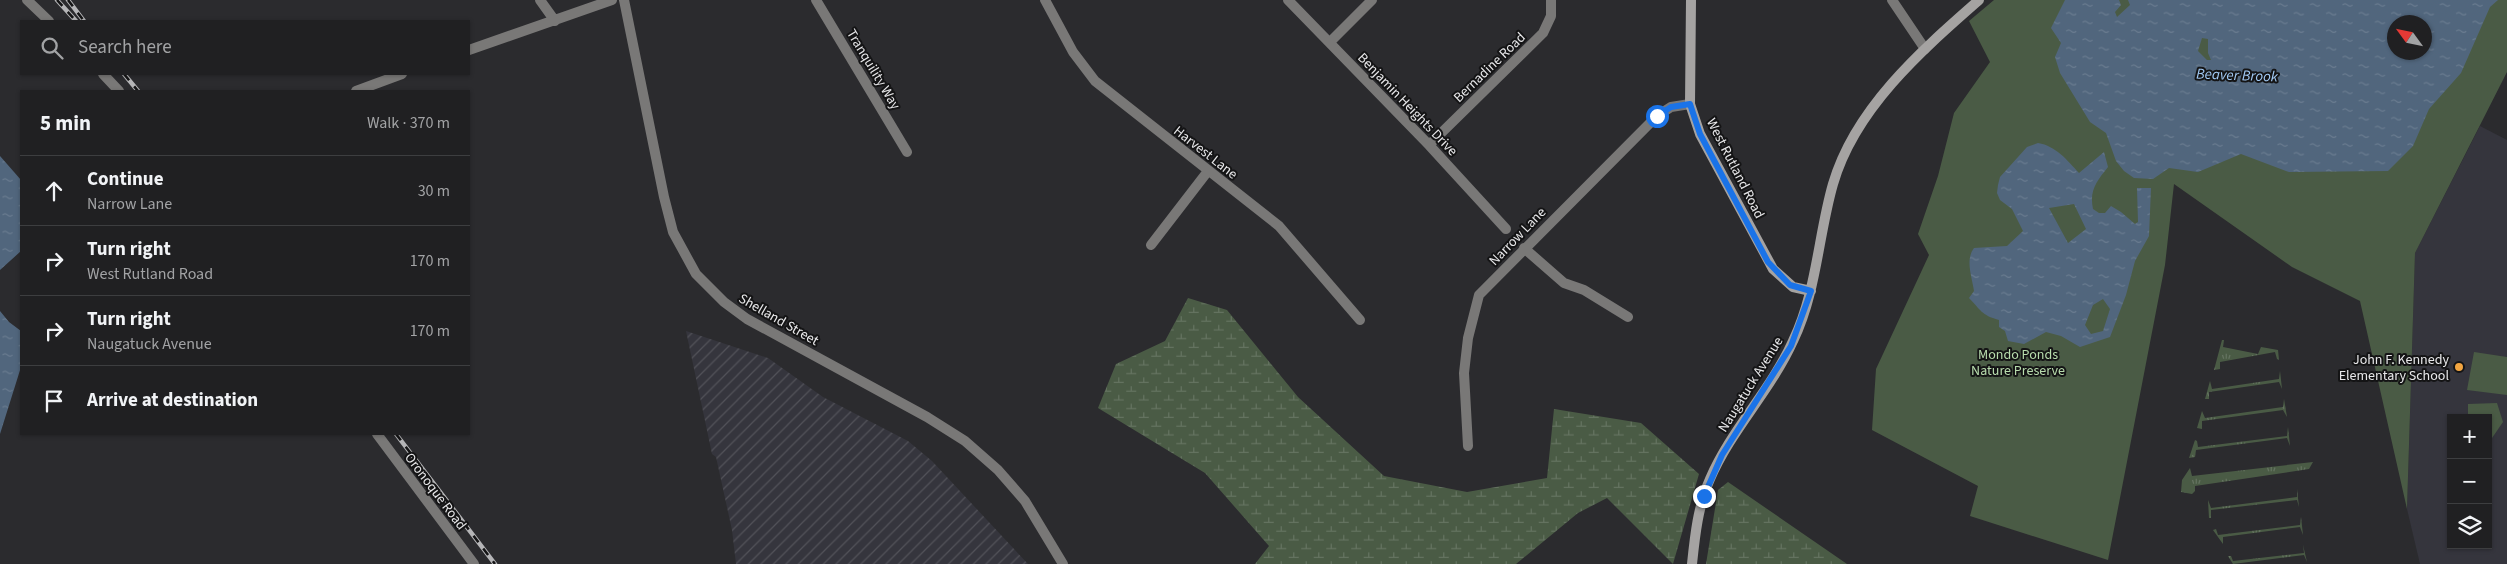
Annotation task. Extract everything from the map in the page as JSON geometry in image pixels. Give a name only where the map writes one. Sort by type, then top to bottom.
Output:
[{"type":"main road","name":"West Rutland Road","points":[[1691,0],[1690,104],[1700,134],[1768,262],[1790,285],[1811,291]]},
{"type":"main road","name":"Naugatuck Avenue","points":[[1692,564],[1699,514],[1710,480],[1722,455],[1784,360],[1799,328],[1811,291],[1830,198],[1843,155],[1853,137],[1884,96],[1925,49],[1979,0]]},
{"type":"street","points":[[27,0],[48,20]]},
{"type":"street","points":[[540,0],[555,21]]},
{"type":"street","points":[[470,50],[612,0]]},
{"type":"street","name":"Shelland Street","points":[[624,0],[667,213],[683,254],[696,274],[724,302],[747,319],[927,417],[984,456],[1025,501],[1063,564]]},
{"type":"street","name":"Tranquility Way","points":[[816,0],[908,152]]},
{"type":"street","name":"Harvest Lane","points":[[1045,0],[1073,52],[1095,81],[1208,172],[1279,226],[1360,320]]},
{"type":"street","name":"Benjamin Heights Drive","points":[[1288,0],[1429,145],[1506,229]]},
{"type":"street","points":[[1330,42],[1372,0]]},
{"type":"street","name":"Bernadine Road","points":[[1429,145],[1543,33],[1551,16],[1551,0]]},
{"type":"street","points":[[1892,0],[1925,49]]},
{"type":"street","points":[[104,75],[118,90]]},
{"type":"street","points":[[359,90],[399,75]]},
{"type":"street","name":"Narrow Lane","points":[[1468,446],[1464,374],[1468,338],[1479,295],[1657,116],[1671,107],[1690,104]]},
{"type":"street","points":[[1151,245],[1208,172]]},
{"type":"street","points":[[1524,248],[1564,283],[1584,290],[1628,317]]},
{"type":"street","name":"Oronoque Road","points":[[378,435],[474,564]]},
{"type":"shaded area","name":"John F. Kennedy Elementary School","points":[[2480,126],[2507,140],[2507,564],[2420,564],[2407,509],[2415,253]]},
{"type":"shaded area","points":[[686,331],[768,358],[823,397],[908,441],[932,461],[1028,564],[736,564],[732,530],[716,457],[712,454]]},
{"type":"green space","name":"Mondo Ponds Nature Preserve","points":[[1994,0],[2507,0],[2507,72],[2415,253],[2407,509],[2360,301],[2292,267],[2174,184],[2165,265],[2108,560],[1970,516],[1978,486],[1872,430],[1876,369],[1929,255],[1918,234],[1938,176],[1954,113],[1990,62],[1969,21]]},
{"type":"green space","points":[[1188,298],[1227,310],[1298,397],[1384,476],[1467,492],[1547,478],[1554,409],[1641,423],[1699,474],[1673,564],[1607,498],[1578,513],[1516,564],[1255,564],[1269,546],[1205,473],[1098,408],[1116,364],[1165,341]]},
{"type":"green space","points":[[2222,340],[2224,340],[2223,347],[2258,354],[2261,347],[2278,350],[2279,360],[2275,352],[2220,362],[2220,369],[2214,370]]},
{"type":"green space","points":[[2474,352],[2507,357],[2507,395],[2467,390]]},
{"type":"green space","points":[[2280,371],[2282,389],[2279,382],[2209,392],[2209,399],[2205,399],[2210,381],[2212,389],[2279,379]]},
{"type":"green space","points":[[2284,399],[2287,417],[2283,410],[2202,421],[2202,429],[2197,428],[2202,411],[2205,418],[2283,407]]},
{"type":"green space","points":[[2497,403],[2503,422],[2492,438],[2492,414],[2468,414],[2468,404]]},
{"type":"green space","points":[[2288,427],[2290,446],[2287,438],[2196,450],[2195,457],[2189,458],[2195,440],[2198,447],[2287,436]]},
{"type":"green space","points":[[2313,462],[2309,469],[2195,486],[2195,491],[2192,494],[2181,492],[2182,480],[2190,468],[2192,476]]},
{"type":"green space","points":[[1728,482],[1847,564],[1706,564],[1718,490]]},
{"type":"green space","points":[[2297,489],[2299,507],[2297,500],[2211,510],[2211,518],[2209,518],[2208,500],[2211,508],[2297,497]]},
{"type":"green space","points":[[2301,517],[2303,535],[2300,527],[2223,537],[2223,544],[2213,530],[2216,529],[2218,535],[2300,525]]},
{"type":"green space","points":[[2303,545],[2307,562],[2304,555],[2233,564],[2228,556],[2231,556],[2233,561],[2304,553]]},
{"type":"water","name":"Beaver Brook","points":[[2065,0],[2119,0],[2121,5],[2115,12],[2117,17],[2130,5],[2128,0],[2498,0],[2490,7],[2461,73],[2429,109],[2413,146],[2388,171],[2289,172],[2241,154],[2198,172],[2169,168],[2153,179],[2134,178],[2124,171],[2116,161],[2106,133],[2090,122],[2060,73],[2055,57],[2061,43],[2051,28]],"holes":[[[2202,38],[2208,39],[2208,53],[2211,60],[2207,60],[2198,51]]]},
{"type":"water","points":[[2038,143],[2050,147],[2061,154],[2079,173],[2104,152],[2108,167],[2097,181],[2092,196],[2093,209],[2099,213],[2105,213],[2111,206],[2135,224],[2138,222],[2137,188],[2151,188],[2149,236],[2135,261],[2126,295],[2110,337],[2080,347],[2061,336],[2046,332],[2024,344],[2008,341],[2005,331],[1999,327],[1999,320],[1985,314],[1969,298],[1974,291],[1970,258],[1974,248],[2007,246],[2023,231],[2012,209],[2000,200],[1997,193],[2000,177],[2027,147]],"holes":[[[2074,204],[2086,229],[2068,243],[2049,208]],[[2103,299],[2110,309],[2103,331],[2091,334],[2085,325],[2093,305]]]},
{"type":"water","points":[[0,156],[20,179],[20,252],[0,270]]},
{"type":"water","points":[[0,311],[9,322],[20,330],[20,370],[0,434]]},
{"type":"railway","points":[[57,0],[75,20]]},
{"type":"railway","points":[[68,0],[83,20]]},
{"type":"railway","points":[[125,75],[137,90]]},
{"type":"railway","points":[[397,435],[495,564]]},
{"type":"place","name":"John F. Kennedy Elementary School","points":[[2459,367]]},
{"type":"route","points":[[1657,116],[1671,107],[1690,104],[1700,134],[1768,262],[1777,274],[1790,285],[1811,291],[1802,321],[1791,346],[1778,370],[1722,455],[1704,496]]}]
